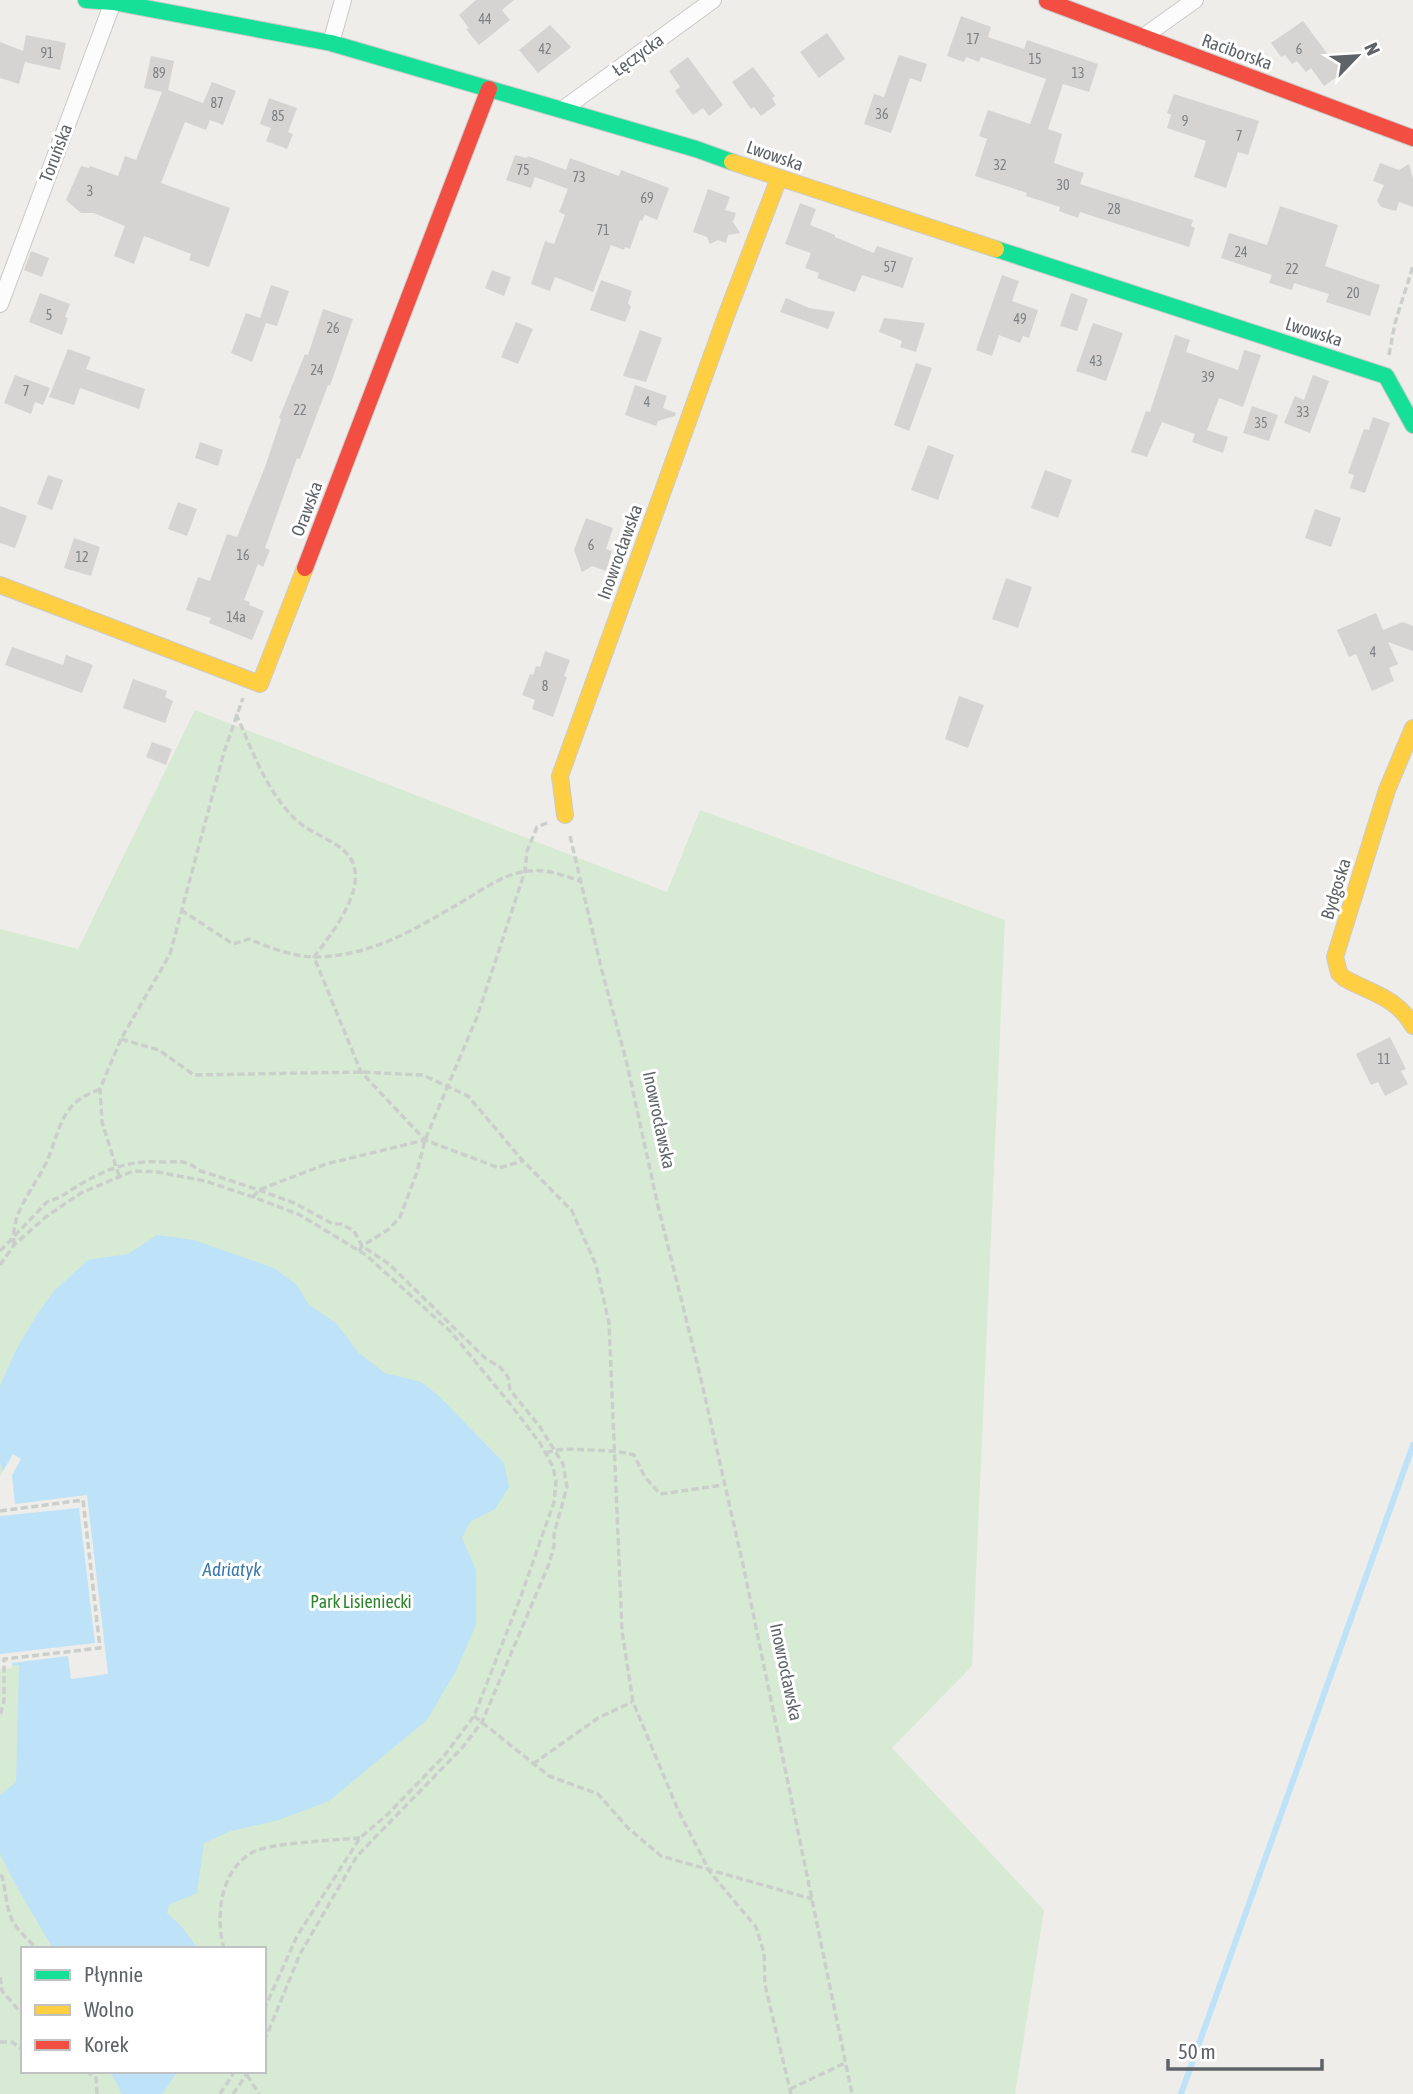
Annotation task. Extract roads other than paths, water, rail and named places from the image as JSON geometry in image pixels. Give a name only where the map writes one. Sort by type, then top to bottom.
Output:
[{"type":"street","name":"Lwowska","points":[[86,0],[113,2],[331,43],[696,149],[1386,376],[1413,425]]},
{"type":"street","points":[[331,43],[343,0]]},
{"type":"street","name":"Łęczycka","points":[[562,110],[713,0]]},
{"type":"street","points":[[1143,37],[1195,0]]},
{"type":"street","name":"Raciborska","points":[[1047,1],[1413,138]]},
{"type":"street","name":"Toruńska","points":[[0,304],[113,2]]},
{"type":"street","name":"Orawska","points":[[0,585],[260,684],[489,89]]},
{"type":"street","name":"Inowrocławska","points":[[565,815],[560,776],[726,316],[779,178]]},
{"type":"street","name":"Bydgoska","points":[[1413,728],[1387,790],[1335,957],[1339,974],[1348,982],[1360,984],[1393,1001],[1407,1014],[1413,1027]]},
{"type":"water","name":"Adriatyk","points":[[157,1235],[194,1240],[274,1268],[297,1285],[309,1305],[336,1323],[359,1353],[385,1373],[421,1382],[439,1396],[504,1463],[509,1487],[495,1509],[470,1522],[462,1538],[476,1570],[476,1625],[456,1671],[427,1720],[329,1801],[279,1820],[231,1831],[204,1843],[197,1893],[169,1905],[167,1913],[182,1927],[197,1947],[52,1947],[0,1854],[0,1795],[16,1782],[19,1665],[0,1665],[0,1476],[3,1471],[0,1464],[0,1386],[16,1350],[53,1292],[88,1260],[128,1254]]},
{"type":"water","points":[[111,2073],[177,2073],[162,2094],[122,2094]]},
{"type":"waterway","points":[[1181,2094],[1413,1445]]},
{"type":"park label","name":"Park Lisieniecki","points":[[361,1602]]}]
